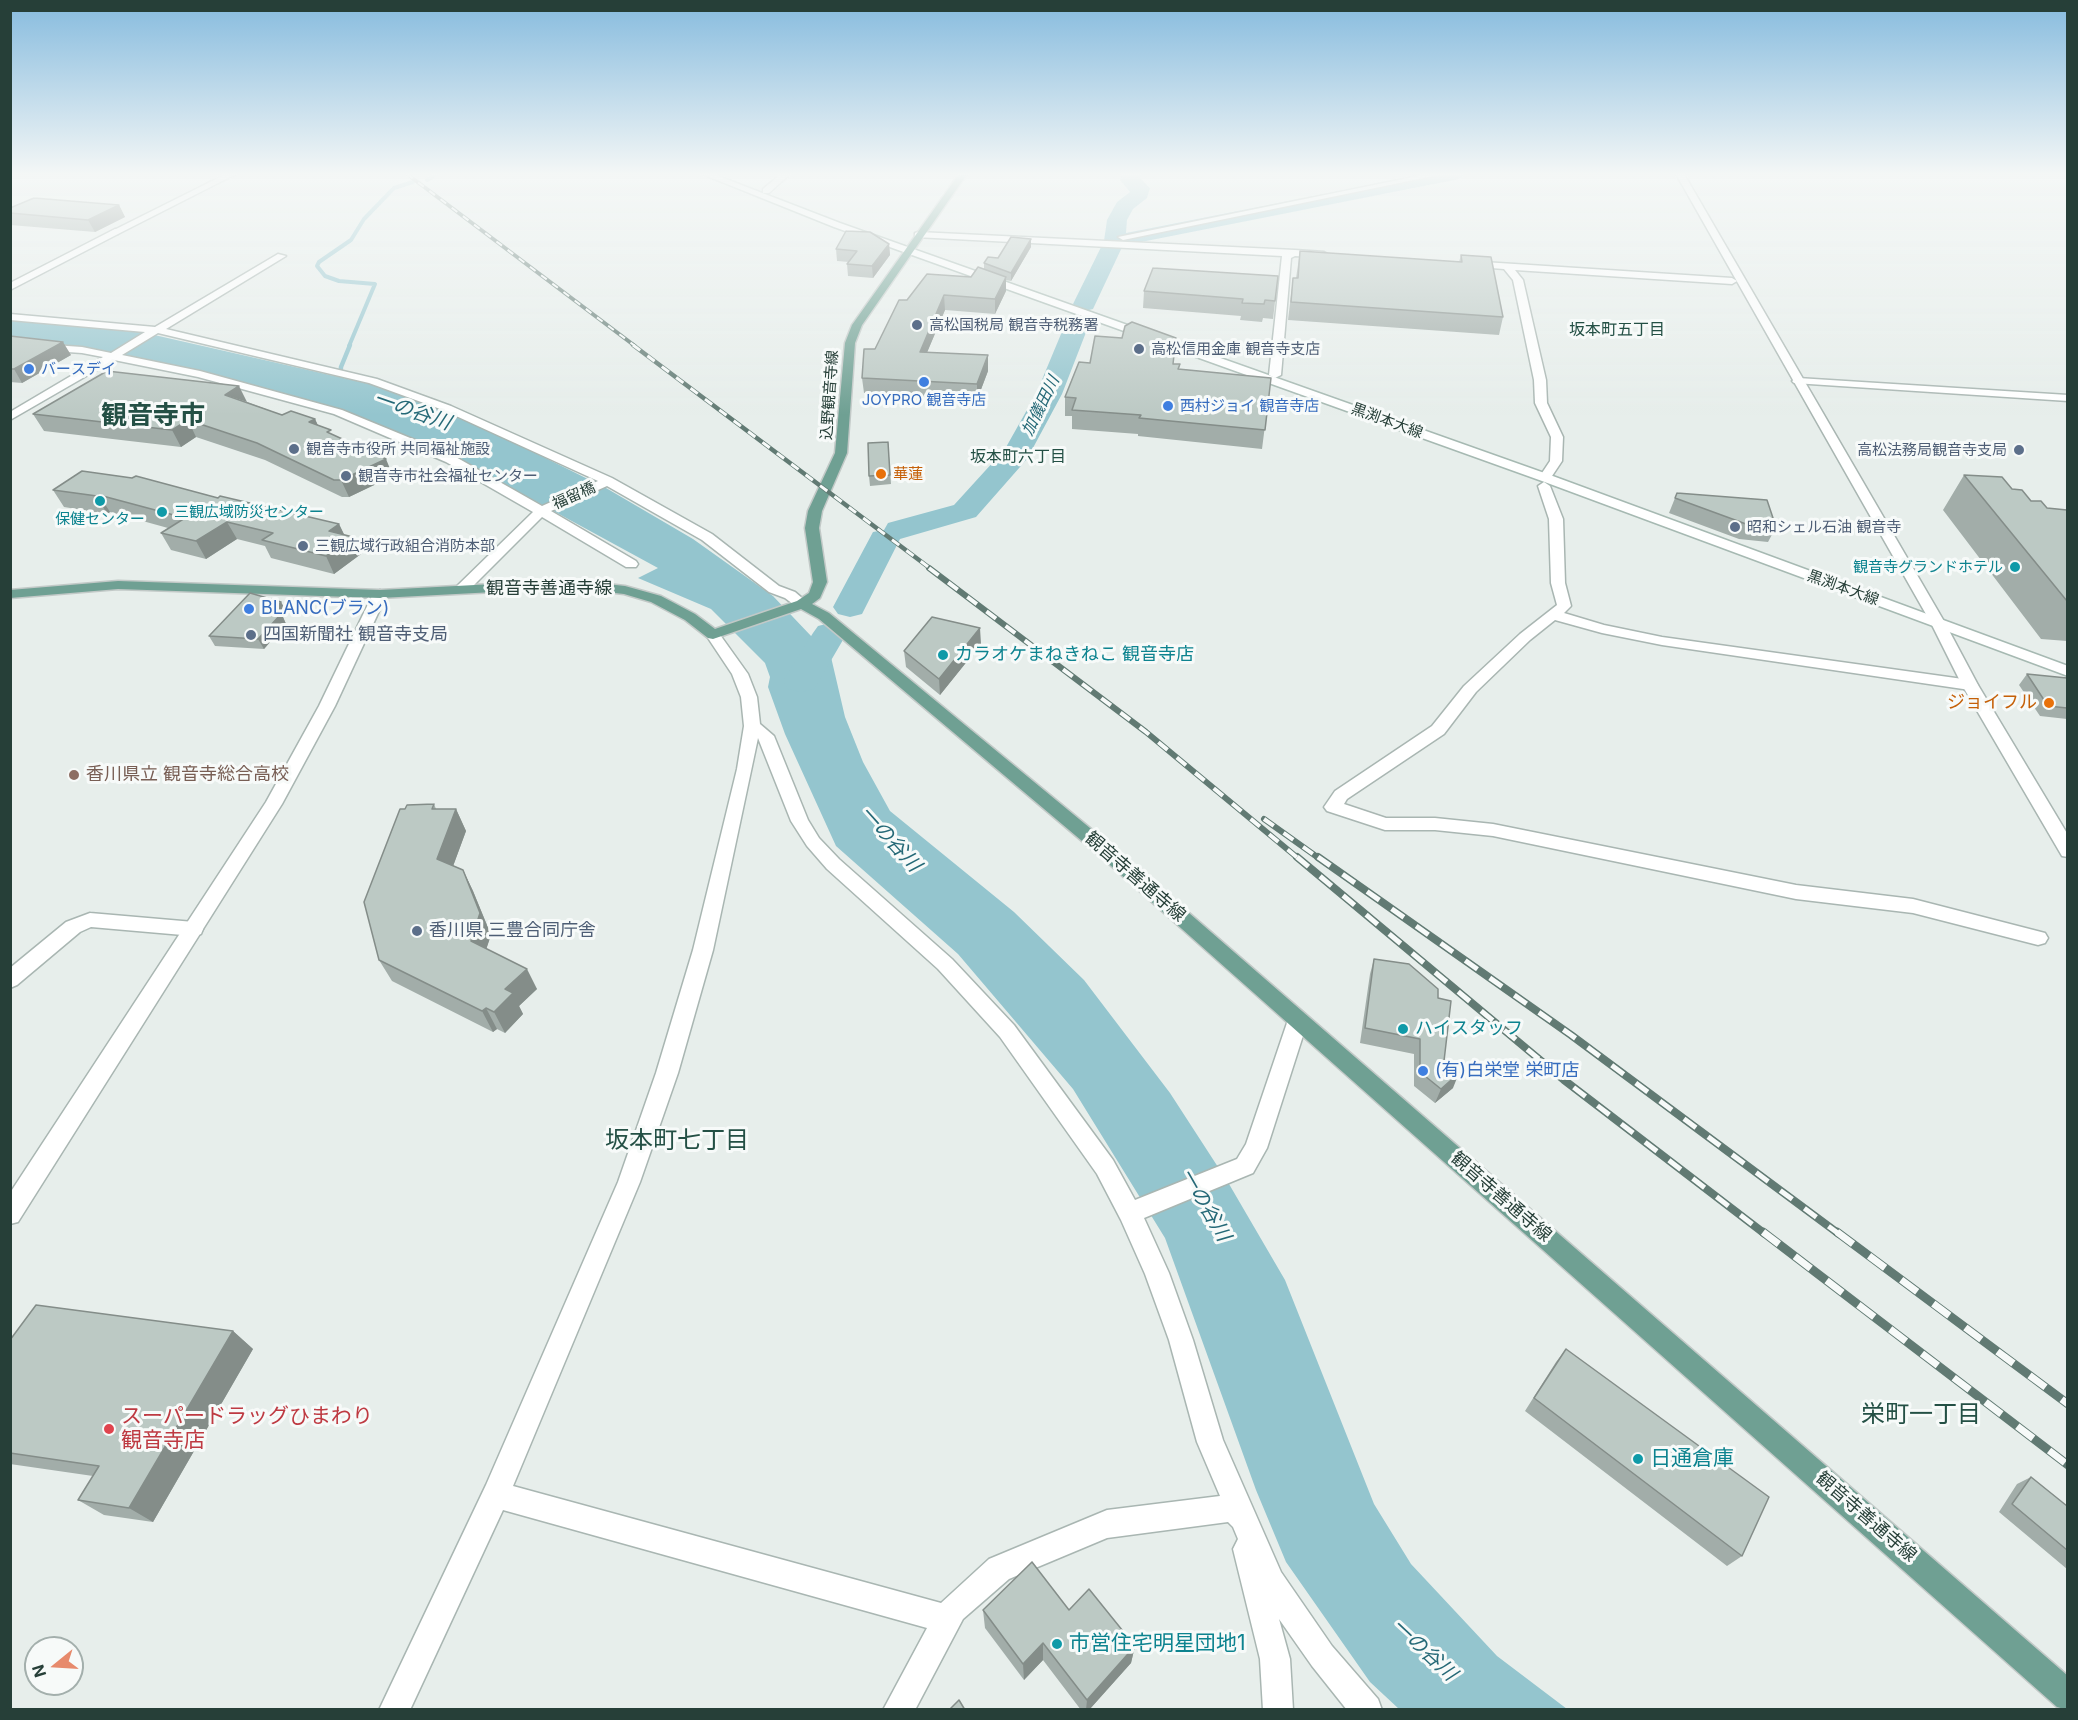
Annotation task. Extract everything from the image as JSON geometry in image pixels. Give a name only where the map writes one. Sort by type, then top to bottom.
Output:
[{"type":"main road","name":"込野観音寺線","points":[[796,606],[815,595],[820,582],[812,528],[815,511],[841,453],[850,343],[856,325],[907,254]]},
{"type":"main road","name":"観音寺善通寺線","points":[[10,594],[148,585],[380,594],[532,586],[625,590],[656,599],[720,633]]},
{"type":"main road","points":[[720,633],[796,606]]},
{"type":"main road","name":"観音寺善通寺線","points":[[796,606],[824,616],[1107,852],[2067,1696]]},
{"type":"street","points":[[10,287],[72,254]]},
{"type":"street","name":"黒渕本大線","points":[[922,254],[1546,478],[2067,670]]},
{"type":"street","points":[[1275,375],[1286,257],[1292,254]]},
{"type":"street","points":[[1314,254],[1340,256]]},
{"type":"street","points":[[1726,254],[2067,851]]},
{"type":"street","points":[[10,417],[281,256]]},
{"type":"street","points":[[1454,263],[1732,281]]},
{"type":"street","points":[[1507,267],[1518,280],[1540,380],[1541,403],[1557,437],[1556,461],[1546,480],[1556,519],[1558,583],[1564,606],[1525,637],[1470,689],[1438,730],[1341,795],[1334,807],[1385,824],[1435,824],[1492,830],[1796,892],[1913,906],[2038,938]]},
{"type":"street","points":[[10,317],[157,330],[373,381],[447,408],[608,481],[706,537],[774,589],[790,595],[796,606]]},
{"type":"street","points":[[10,345],[82,350],[114,356],[200,374],[338,412],[450,459],[631,564]]},
{"type":"street","points":[[1798,381],[2067,398]]},
{"type":"street","name":"福留橋","points":[[541,511],[608,481]]},
{"type":"street","points":[[461,590],[541,511]]},
{"type":"street","points":[[10,1214],[273,804],[327,706],[380,594]]},
{"type":"street","points":[[1553,615],[1602,629],[1662,641],[1970,685]]},
{"type":"street","points":[[394,1710],[496,1495],[629,1182],[667,1073],[703,950],[745,770],[752,726],[749,697],[720,633]]},
{"type":"street","points":[[752,726],[766,736],[800,821],[813,842],[833,864],[945,963],[1007,1031],[1105,1167],[1130,1213],[1157,1273],[1181,1340],[1210,1442],[1236,1507],[1271,1582],[1322,1656],[1366,1710]]},
{"type":"street","points":[[10,980],[73,927],[90,920],[194,929]]},
{"type":"street","points":[[1130,1213],[1245,1166],[1256,1148],[1299,1020]]},
{"type":"street","points":[[496,1495],[948,1619]]},
{"type":"street","points":[[898,1710],[953,1609],[999,1569],[1107,1524],[1236,1507]]},
{"type":"street","points":[[1236,1507],[1275,1659],[1278,1710]]},
{"type":"water","name":"一の谷川","points":[[10,320],[128,329],[383,387],[495,433],[606,488],[693,539],[773,596],[831,657],[845,717],[863,762],[890,811],[1014,912],[1084,980],[1170,1093],[1229,1184],[1285,1280],[1374,1504],[1411,1564],[1497,1656],[1567,1709],[1399,1709],[1370,1682],[1286,1562],[1256,1490],[1165,1238],[1073,1089],[958,954],[836,846],[785,734],[768,687],[770,677],[765,663],[711,609],[638,578],[658,568],[456,458],[350,413],[224,377],[130,357],[11,343]]},
{"type":"building","points":[[854,254],[881,254],[872,266],[847,264]]},
{"type":"building","points":[[1000,254],[1022,254],[1011,273],[984,263],[988,257],[998,258]]},
{"type":"building","points":[[1300,254],[1348,254],[1462,262],[1461,255],[1491,257],[1503,317],[1291,302],[1293,278],[1298,278]]},
{"type":"building","points":[[978,267],[1006,277],[995,299],[944,295],[920,352],[988,355],[977,384],[862,378],[864,349],[875,349],[899,300],[907,300],[927,274],[971,277]]},
{"type":"building","points":[[1153,268],[1278,276],[1275,301],[1265,300],[1264,304],[1242,303],[1243,299],[1144,291]]},
{"type":"building","points":[[1132,322],[1176,338],[1173,364],[1180,364],[1178,369],[1271,378],[1265,430],[1139,418],[1141,415],[1072,410],[1076,398],[1065,397],[1079,362],[1090,363],[1095,336],[1122,338],[1125,326]]},
{"type":"building","points":[[10,336],[63,342],[14,369],[10,369]]},
{"type":"building","points":[[107,371],[239,386],[225,395],[282,415],[291,411],[315,419],[309,422],[331,430],[327,432],[386,459],[341,480],[334,480],[257,443],[188,420],[172,430],[33,414]]},
{"type":"building","points":[[888,442],[890,475],[869,476],[868,443]]},
{"type":"building","points":[[82,471],[132,478],[136,476],[218,498],[220,496],[339,524],[329,531],[353,537],[326,556],[262,540],[273,533],[227,522],[196,541],[161,533],[185,518],[99,495],[53,490]]},
{"type":"building","points":[[1964,475],[2002,477],[2012,489],[2022,490],[2031,501],[2041,501],[2047,508],[2067,510],[2067,601]]},
{"type":"building","points":[[1677,493],[1767,500],[1776,527],[1746,524],[1675,498]]},
{"type":"building","points":[[250,593],[281,602],[272,613],[281,614],[258,639],[209,636]]},
{"type":"building","points":[[932,617],[980,628],[939,679],[904,651]]},
{"type":"building","points":[[2027,674],[2067,678],[2067,708],[2048,706]]},
{"type":"building","name":"香川県 三豊合同庁舎","points":[[434,804],[432,809],[456,809],[437,859],[463,870],[480,913],[471,941],[527,969],[505,989],[513,993],[494,1012],[486,1008],[482,1011],[379,960],[364,902],[400,809],[405,809],[407,805]]},
{"type":"building","name":"ハイスタッフ","points":[[1374,959],[1409,964],[1438,989],[1438,998],[1451,1001],[1444,1061],[1459,1073],[1441,1089],[1420,1072],[1420,1039],[1365,1028]]},
{"type":"building","name":"スーパードラッグひまわり 観音寺店","points":[[36,1305],[233,1331],[129,1508],[78,1500],[99,1466],[10,1453],[10,1340]]},
{"type":"building","name":"日通倉庫","points":[[1566,1349],[1769,1497],[1742,1556],[1534,1398]]},
{"type":"building","points":[[2031,1477],[2067,1506],[2067,1550],[2012,1504]]},
{"type":"building","name":"市営住宅明星団地1","points":[[1032,1562],[1069,1610],[1089,1589],[1135,1646],[1087,1700],[1043,1643],[1023,1664],[983,1610]]},
{"type":"building","points":[[959,1700],[965,1710],[949,1710]]},
{"type":"waterway","points":[[330,254],[317,266],[325,276],[339,281],[375,284],[349,346]]},
{"type":"waterway","name":"加儀田川","points":[[1085,304],[1107,254]]},
{"type":"waterway","name":"加儀田川","points":[[899,530],[965,511],[1017,453],[1049,394],[1078,322]]},
{"type":"waterway","points":[[340,379],[341,367],[350,345]]},
{"type":"waterway","name":"加儀田川","points":[[850,607],[884,539]]},
{"type":"waterway","name":"加儀田川","points":[[801,681],[830,633]]},
{"type":"railway","points":[[513,254],[635,346]]},
{"type":"railway","points":[[633,345],[931,569]]},
{"type":"railway","points":[[929,568],[1146,732],[1299,859]]},
{"type":"railway","points":[[1264,819],[1320,859]]},
{"type":"railway","points":[[1297,857],[1564,1080],[1765,1234]]},
{"type":"railway","points":[[1318,857],[1571,1035],[1839,1234]]},
{"type":"railway","points":[[1763,1232],[2068,1465]]},
{"type":"railway","points":[[1837,1232],[2068,1404]]},
{"type":"place","name":"高松国税局 観音寺税務署","points":[[917,325]]},
{"type":"place","name":"高松信用金庫 観音寺支店","points":[[1139,349]]},
{"type":"place","name":"バースデイ","points":[[29,369]]},
{"type":"place","name":"JOYPRO 観音寺店","points":[[924,382]]},
{"type":"place","name":"西村ジョイ 観音寺店","points":[[1168,406]]},
{"type":"place","name":"観音寺市役所 共同福祉施設","points":[[294,449]]},
{"type":"place","name":"高松法務局観音寺支局","points":[[2019,450]]},
{"type":"place","name":"華蓮","points":[[881,474]]},
{"type":"place","name":"観音寺市社会福祉センター","points":[[346,476]]},
{"type":"place","name":"保健センター","points":[[100,501]]},
{"type":"place","name":"三観広域防災センター","points":[[162,512]]},
{"type":"place","name":"昭和シェル石油 観音寺","points":[[1735,527]]},
{"type":"place","name":"三観広域行政組合消防本部","points":[[303,546]]},
{"type":"place","name":"観音寺グランドホテル","points":[[2015,567]]},
{"type":"place","name":"BLANC(ブラン)","points":[[249,609]]},
{"type":"place","name":"四国新聞社 観音寺支局","points":[[251,635]]},
{"type":"place","name":"カラオケまねきねこ 観音寺店","points":[[943,655]]},
{"type":"place","name":"ジョイフル","points":[[2049,703]]},
{"type":"place","name":"香川県立 観音寺総合高校","points":[[74,775]]},
{"type":"place","name":"香川県 三豊合同庁舎","points":[[417,931]]},
{"type":"place","name":"ハイスタッフ","points":[[1403,1029]]},
{"type":"place","name":"(有)白栄堂 栄町店","points":[[1423,1071]]},
{"type":"place","name":"スーパードラッグひまわり 観音寺店","points":[[109,1429]]},
{"type":"place","name":"日通倉庫","points":[[1638,1459]]},
{"type":"place","name":"市営住宅明星団地1","points":[[1057,1644]]},
{"type":"district","name":"坂本町五丁目","points":[[1617,330]]},
{"type":"district","name":"観音寺市","points":[[153,416]]},
{"type":"district","name":"坂本町六丁目","points":[[1018,457]]},
{"type":"district","name":"坂本町七丁目","points":[[677,1141]]},
{"type":"district","name":"栄町一丁目","points":[[1921,1415]]}]
